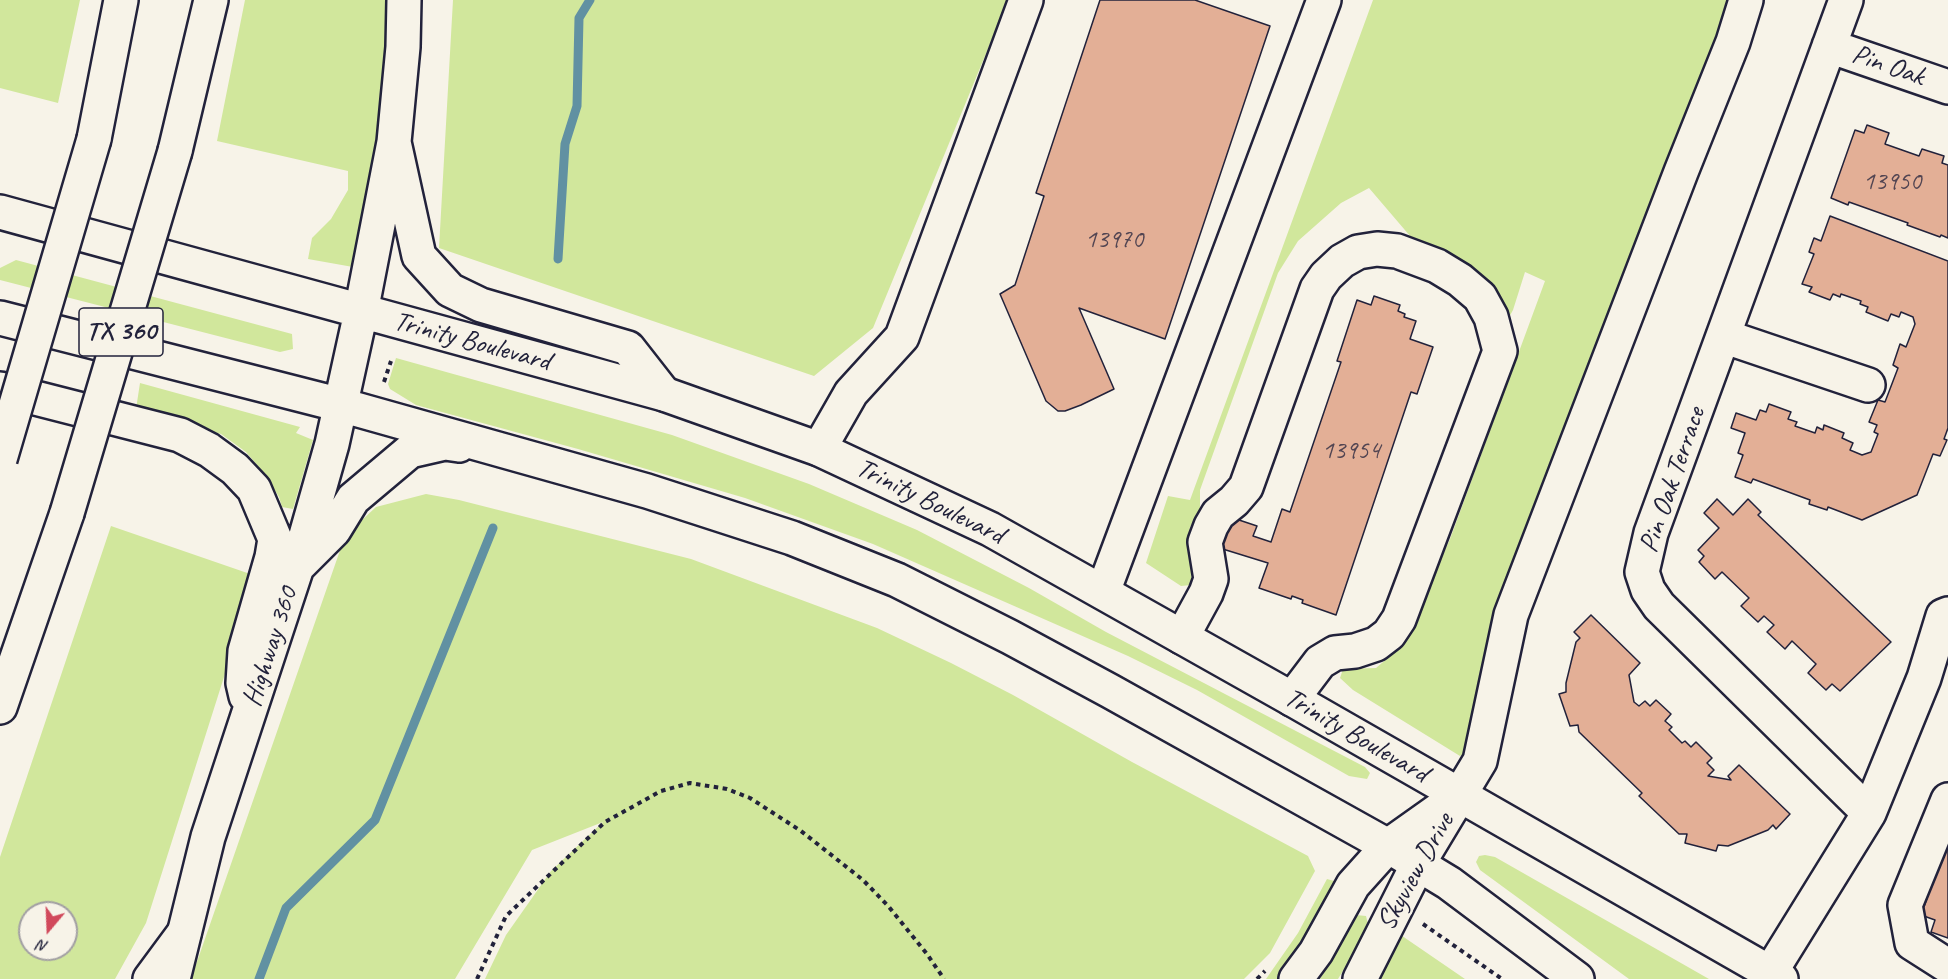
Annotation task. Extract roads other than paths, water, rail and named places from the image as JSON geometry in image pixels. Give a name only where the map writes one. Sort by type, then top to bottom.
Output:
[{"type":"main road","name":"TX 360","points":[[0,459],[94,139],[121,0]]},
{"type":"main road","name":"TX 360","points":[[0,707],[67,513],[175,151],[211,0]]},
{"type":"main road","points":[[404,0],[403,47],[394,142],[419,256],[450,290],[481,306],[628,348],[664,394]]},
{"type":"main road","points":[[819,449],[851,393],[902,337],[1026,0]]},
{"type":"main road","points":[[1103,592],[1324,0]]},
{"type":"main road","points":[[1459,796],[1480,761],[1511,615],[1733,42],[1746,0]]},
{"type":"main road","name":"Pin Oak Terrace","points":[[1846,0],[1651,533],[1642,572],[1648,590],[1659,606],[1869,813]]},
{"type":"main road","name":"Pin Oak","points":[[1829,46],[1948,87]]},
{"type":"main road","name":"Highway 360","points":[[173,979],[208,837],[297,567],[332,444],[361,312],[394,142]]},
{"type":"main road","name":"Trinity Boulevard","points":[[0,212],[664,394],[819,449],[990,529],[1776,976]]},
{"type":"main road","points":[[1182,637],[1211,579],[1205,542],[1208,534],[1218,514],[1246,488],[1317,289],[1326,276],[1342,261],[1359,252],[1377,249],[1397,251],[1437,266],[1460,280],[1479,297],[1491,318],[1500,351],[1399,618],[1389,634],[1376,644],[1356,651],[1335,653],[1320,662],[1292,699]]},
{"type":"main road","points":[[0,318],[341,405],[647,491],[792,538],[897,580],[1050,659],[1388,846],[1449,883],[1577,979]]},
{"type":"main road","points":[[1723,336],[1868,385]]},
{"type":"main road","points":[[0,389],[180,435],[209,450],[235,469],[254,489],[275,539],[245,651],[243,683],[249,715]]},
{"type":"main road","points":[[297,567],[334,530],[352,499],[410,451],[445,443],[504,451]]},
{"type":"main road","points":[[1776,976],[1869,813],[1924,678],[1944,616],[1948,614]]},
{"type":"main road","name":"Skyview Drive","points":[[1296,979],[1316,952],[1353,885],[1388,846],[1459,796]]},
{"type":"main road","name":"Skyview Drive","points":[[1360,979],[1418,864],[1459,796]]},
{"type":"main road","points":[[1948,800],[1905,905],[1912,943],[1948,966]]},
{"type":"main road","points":[[150,979],[184,933]]},
{"type":"waterway","points":[[558,259],[565,144],[577,106],[579,18],[590,0]]},
{"type":"waterway","points":[[259,979],[286,908],[375,820],[493,528]]}]
